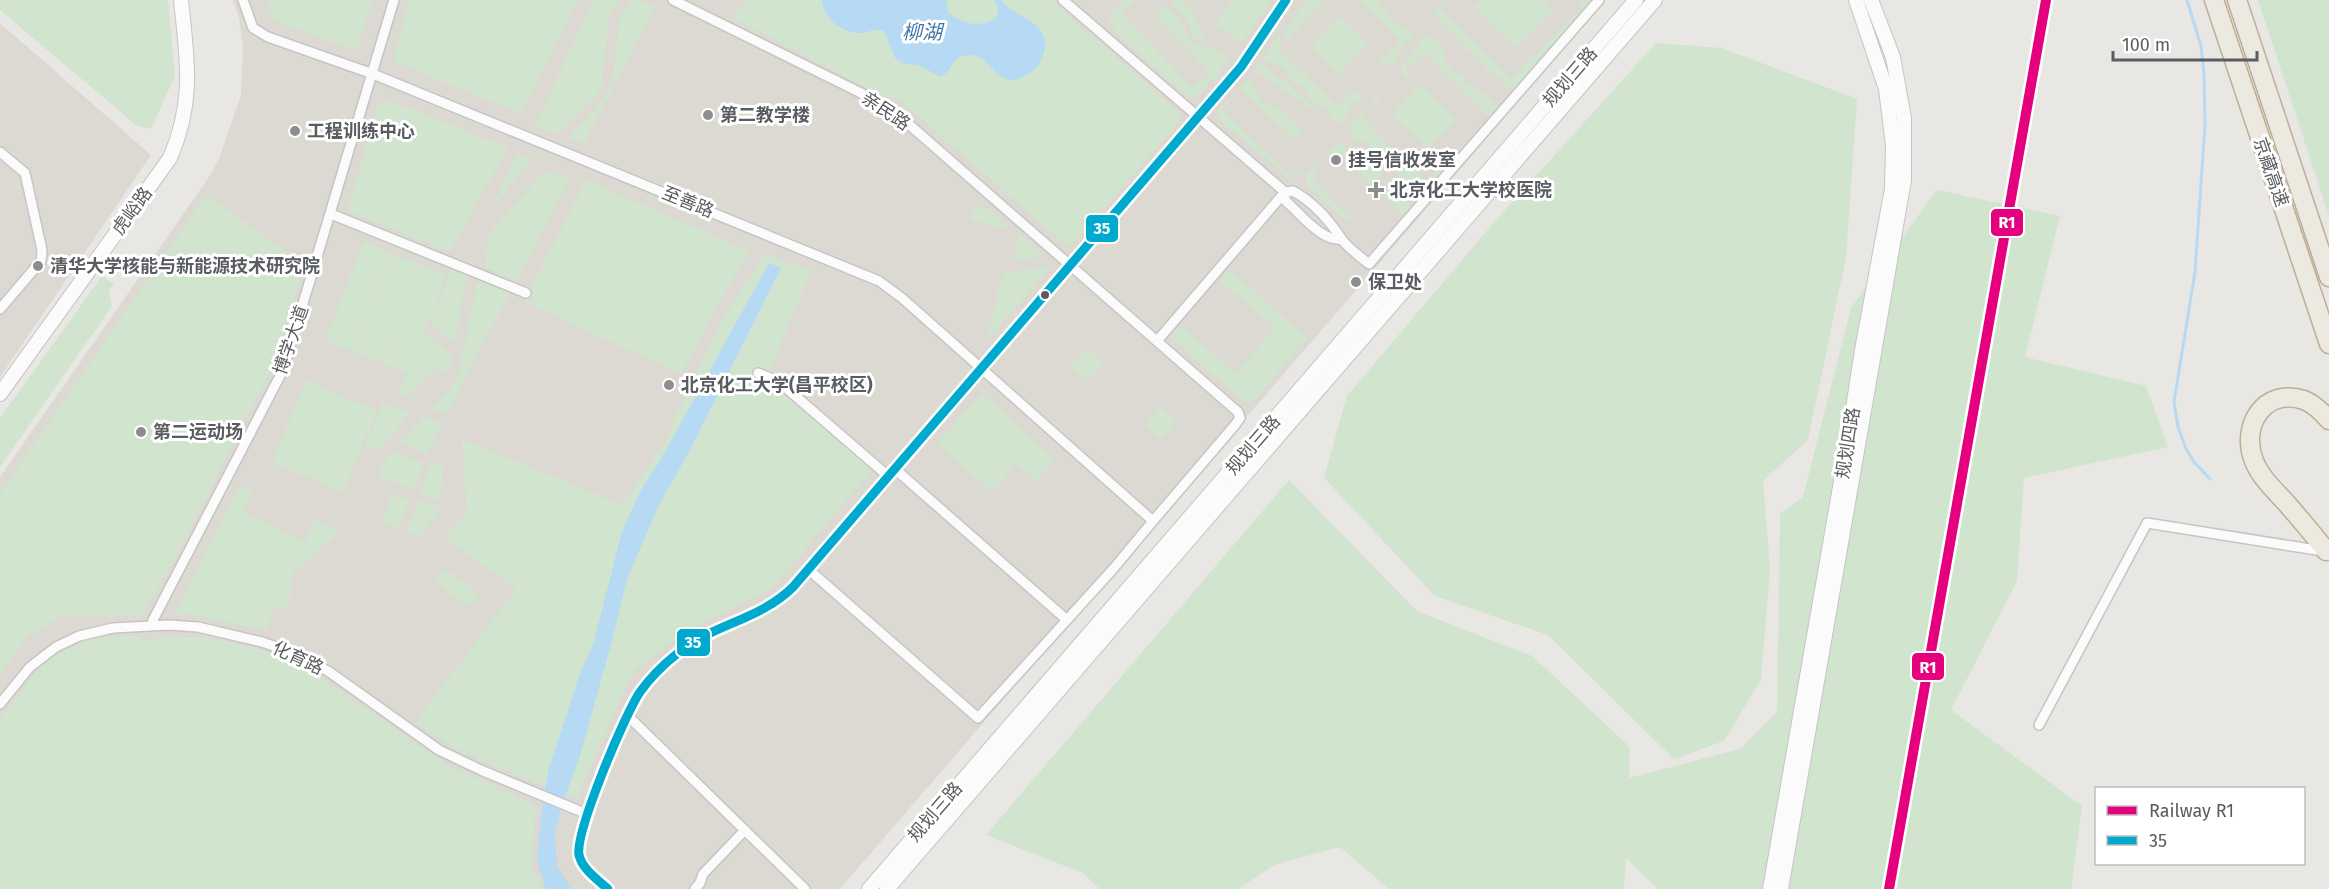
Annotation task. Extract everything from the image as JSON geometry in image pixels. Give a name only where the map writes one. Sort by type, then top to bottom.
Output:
[{"type":"highway","name":"京藏高速","points":[[2214,0],[2329,344]]},
{"type":"highway","name":"京藏高速","points":[[2237,0],[2329,278]]},
{"type":"highway","points":[[2326,551],[2260,475],[2250,449],[2249,433],[2255,415],[2274,401],[2289,398],[2304,400],[2329,420]]},
{"type":"main road","name":"虎峪路","points":[[0,394],[170,159],[181,128],[189,72],[181,0]]},
{"type":"main road","name":"规划三路","points":[[887,889],[1636,0]]},
{"type":"main road","name":"规划三路","points":[[869,889],[1179,542],[1655,0]]},
{"type":"main road","name":"规划四路","points":[[1770,889],[1892,189],[1893,146],[1886,89],[1856,0]]},
{"type":"main road","name":"规划四路","points":[[1781,889],[1904,180],[1904,118],[1893,57],[1871,0]]},
{"type":"street","name":"至善路","points":[[243,0],[252,27],[258,32],[373,74],[879,281],[902,298],[1153,520]]},
{"type":"street","name":"博学大道","points":[[152,626],[153,620],[283,370],[394,0]]},
{"type":"street","name":"亲民路","points":[[673,0],[891,110],[1071,264],[1238,412],[1240,417],[1199,469],[1153,520]]},
{"type":"street","points":[[1063,0],[1285,192],[1286,200],[1290,205],[1324,234],[1335,240],[1341,239]]},
{"type":"street","points":[[608,889],[581,862],[579,845],[586,814],[627,715],[646,684],[677,653],[699,639],[754,615],[780,600],[1241,67],[1286,0]]},
{"type":"street","points":[[1157,341],[1285,192],[1293,191],[1309,203],[1330,222],[1341,239],[1369,264],[1599,0]]},
{"type":"street","points":[[0,152],[25,173],[42,250],[41,261],[0,309]]},
{"type":"street","points":[[331,214],[526,293]]},
{"type":"street","points":[[758,373],[785,387],[891,472],[1067,620]]},
{"type":"street","points":[[808,569],[978,718],[1153,520]]},
{"type":"street","points":[[2039,725],[2146,523],[2326,551]]},
{"type":"street","name":"化育路","points":[[0,704],[30,667],[56,647],[68,641],[94,631],[152,626],[198,627],[262,642],[285,650],[328,671],[430,745],[586,814]]},
{"type":"street","points":[[627,715],[805,889]]},
{"type":"street","points":[[695,889],[703,874],[745,830]]},
{"type":"shaded area","name":"北京化工大学(昌平校区)","points":[[233,0],[1606,0],[840,889],[0,889],[0,477],[207,180],[219,159],[241,95],[243,47],[239,18]]},
{"type":"shaded area","name":"清华大学核能与新能源技术研究院","points":[[0,23],[151,155],[0,377]]},
{"type":"green space","points":[[0,0],[168,0],[175,76],[151,129],[136,125],[0,10]]},
{"type":"green space","points":[[268,0],[372,0],[357,51],[274,20]]},
{"type":"green space","points":[[409,0],[577,0],[521,114],[393,61]]},
{"type":"green space","points":[[594,0],[619,0],[609,16],[601,89],[558,135],[535,125]]},
{"type":"green space","points":[[631,0],[640,0],[655,6],[584,144],[569,138],[605,96],[612,83],[620,16]]},
{"type":"green space","points":[[748,0],[1050,0],[1175,109],[1181,116],[1180,121],[1071,245],[1066,245],[902,102],[872,90],[735,19],[736,13]]},
{"type":"green space","points":[[1124,0],[1136,0],[1122,14],[1192,87],[1203,78],[1209,84],[1195,99],[1188,97],[1112,29],[1115,25],[1108,18]]},
{"type":"green space","points":[[1174,0],[1181,0],[1192,10],[1205,42],[1194,38],[1185,17],[1172,5]]},
{"type":"green space","points":[[1233,0],[1271,0],[1241,43],[1215,24]]},
{"type":"green space","points":[[1306,0],[1325,0],[1288,38],[1283,34]]},
{"type":"green space","points":[[1359,0],[1376,0],[1383,11],[1386,10],[1387,16],[1407,30],[1410,28],[1413,35],[1411,41],[1408,39],[1395,59],[1398,62],[1387,65],[1377,58],[1380,54],[1384,58],[1400,40]]},
{"type":"green space","points":[[1443,0],[1448,0],[1440,9],[1511,79],[1583,7],[1577,0],[1590,0],[1592,3],[1512,91],[1466,50],[1433,13]]},
{"type":"green space","points":[[1481,0],[1542,0],[1553,11],[1515,48],[1474,7]]},
{"type":"green space","points":[[2258,0],[2329,0],[2329,216]]},
{"type":"green space","points":[[1165,5],[1179,18],[1191,42],[1210,47],[1228,58],[1212,81],[1205,75],[1209,71],[1155,16]]},
{"type":"green space","points":[[1340,16],[1368,43],[1339,74],[1311,47]]},
{"type":"green space","points":[[1424,35],[1428,35],[1437,42],[1446,54],[1443,57],[1456,74],[1459,72],[1466,78],[1464,81],[1484,95],[1486,92],[1490,95],[1488,98],[1497,106],[1499,103],[1497,113],[1425,195],[1417,194],[1419,192],[1408,184],[1407,186],[1385,159],[1383,160],[1368,150],[1370,146],[1360,140],[1358,143],[1353,140],[1350,127],[1377,95],[1381,102],[1378,100],[1361,117],[1427,182],[1490,118],[1424,52],[1406,70],[1410,74],[1407,78],[1400,70]]},
{"type":"green space","points":[[1278,38],[1283,43],[1278,49],[1337,106],[1354,89],[1361,94],[1358,103],[1355,101],[1344,117],[1347,119],[1345,122],[1334,122],[1329,117],[1331,114],[1323,106],[1320,108],[1306,95],[1308,92],[1300,84],[1298,86],[1284,73],[1286,70],[1262,58]]},
{"type":"green space","points":[[1656,43],[1722,48],[1857,99],[1846,257],[1808,440],[1763,481],[1770,569],[1761,679],[1724,741],[1674,759],[1548,635],[1435,596],[1324,478],[1347,396],[1495,221]]},
{"type":"green space","points":[[1261,63],[1310,102],[1315,111],[1257,72],[1256,69]]},
{"type":"green space","points":[[1250,77],[1260,100],[1267,105],[1278,107],[1303,130],[1294,139],[1239,88]]},
{"type":"green space","points":[[1421,85],[1457,120],[1428,149],[1392,114]]},
{"type":"green space","points":[[389,100],[508,148],[449,252],[348,211],[377,105]]},
{"type":"green space","points":[[1227,101],[1229,102],[1222,110],[1290,175],[1297,169],[1299,171],[1289,178],[1219,119],[1217,111]]},
{"type":"green space","points":[[1339,142],[1347,144],[1343,148],[1350,155],[1355,152],[1383,173],[1373,186],[1339,153],[1328,158],[1325,155]]},
{"type":"green space","points":[[517,154],[534,157],[490,210]]},
{"type":"green space","points":[[1318,163],[1321,165],[1314,172],[1317,175],[1312,180],[1350,217],[1346,221],[1306,185],[1306,175]]},
{"type":"green space","points":[[545,171],[570,179],[516,281],[485,267],[488,235]]},
{"type":"green space","points":[[586,180],[748,251],[681,374],[524,302]]},
{"type":"green space","points":[[1390,184],[1401,191],[1410,202],[1412,210],[1408,216],[1398,215],[1400,212],[1380,194]]},
{"type":"green space","points":[[1937,190],[2060,216],[2025,357],[2146,386],[2168,447],[2024,478],[2017,581],[1951,710],[2082,806],[2071,889],[1658,889],[1626,858],[1624,889],[1389,889],[1340,847],[1276,864],[1238,889],[1100,889],[1083,873],[986,835],[1289,480],[1417,611],[1532,656],[1630,747],[1629,778],[1740,749],[1777,712],[1780,514],[1803,497],[1851,308]]},
{"type":"green space","name":"第二运动场","points":[[206,195],[305,264],[271,370],[165,577],[142,615],[64,615],[28,636],[0,675],[0,494]]},
{"type":"green space","points":[[980,206],[989,209],[1007,224],[1005,231],[973,220],[968,212]]},
{"type":"green space","points":[[1019,233],[1045,256],[1014,261]]},
{"type":"green space","points":[[364,242],[391,253],[352,351],[325,340]]},
{"type":"green space","points":[[392,254],[446,275],[424,333],[452,355],[450,368],[445,373],[438,366],[407,397],[399,394],[407,373],[381,363],[400,313],[380,362],[353,351]]},
{"type":"green space","points":[[765,254],[811,271],[766,380],[872,470],[770,590],[690,629],[636,669],[624,689],[577,799],[494,766],[453,746],[415,723],[516,589],[444,537],[467,514],[462,439],[622,505],[662,447],[721,321]]},
{"type":"green space","points":[[452,267],[467,275],[454,343],[430,322]]},
{"type":"green space","points":[[1046,267],[1050,269],[987,339],[1003,273]]},
{"type":"green space","points":[[1229,270],[1308,338],[1249,406],[1170,337],[1180,326],[1236,373],[1275,328],[1220,280]]},
{"type":"green space","points":[[102,276],[114,284],[109,291],[112,306],[0,467],[0,418]]},
{"type":"green space","points":[[480,280],[506,291],[508,296],[447,414],[432,408],[456,382],[459,374],[477,282]]},
{"type":"green space","points":[[1087,348],[1104,363],[1088,381],[1071,366]]},
{"type":"green space","points":[[306,380],[377,411],[343,492],[272,462]]},
{"type":"green space","points":[[982,393],[1055,460],[1036,481],[1017,464],[992,492],[937,443]]},
{"type":"green space","points":[[383,402],[411,413],[379,451],[365,446]]},
{"type":"green space","points":[[1160,407],[1177,422],[1161,440],[1144,425]]},
{"type":"green space","points":[[425,417],[441,423],[427,455],[400,443]]},
{"type":"green space","points":[[393,451],[424,464],[413,490],[379,475],[386,459]]},
{"type":"green space","points":[[432,461],[443,466],[440,501],[419,493]]},
{"type":"green space","points":[[238,489],[253,489],[243,513],[306,542],[315,520],[339,532],[293,573],[288,607],[275,608],[265,630],[187,614],[179,615],[176,611]]},
{"type":"green space","points":[[393,494],[409,500],[397,529],[381,522]]},
{"type":"green space","points":[[419,499],[440,507],[419,537],[406,531]]},
{"type":"green space","points":[[443,570],[449,571],[476,591],[475,603],[464,604],[438,583],[437,576]]},
{"type":"green space","points":[[131,635],[148,642],[172,636],[207,638],[255,648],[291,661],[345,694],[446,764],[533,804],[535,812],[532,867],[544,889],[6,889],[0,883],[0,719],[35,673],[53,655],[93,639]]},
{"type":"water","name":"柳湖","points":[[822,0],[946,0],[948,12],[965,22],[976,24],[995,19],[998,10],[994,0],[1002,0],[1012,10],[1035,24],[1044,38],[1045,49],[1036,68],[1017,80],[1002,77],[984,60],[968,55],[955,61],[941,77],[918,65],[904,64],[895,58],[884,31],[860,33],[840,27],[826,13]]},
{"type":"water","points":[[769,263],[781,268],[690,450],[659,505],[627,579],[579,759],[563,802],[555,834],[557,865],[571,889],[546,889],[537,861],[548,772],[579,676],[594,642],[622,531],[641,490],[660,461]]},
{"type":"waterway","points":[[2187,0],[2201,46],[2205,125],[2195,272],[2174,402],[2178,427],[2186,449],[2194,462],[2210,479]]},
{"type":"rail line","name":"R1","points":[[1889,889],[2046,0]]},
{"type":"transit line","name":"35","points":[[608,889],[583,865],[579,855],[580,842],[593,799],[613,747],[640,692],[653,676],[692,643],[766,607],[793,587],[1241,67],[1286,0]]},
{"type":"place","name":"第二教学楼","points":[[708,115]]},
{"type":"place","name":"工程训练中心","points":[[295,131]]},
{"type":"place","name":"挂号信收发室","points":[[1336,160]]},
{"type":"place","name":"北京化工大学校医院","points":[[1376,190]]},
{"type":"place","name":"清华大学核能与新能源技术研究院","points":[[38,266]]},
{"type":"place","name":"保卫处","points":[[1356,282]]},
{"type":"place","name":"北京化工大学(昌平校区)","points":[[669,385]]},
{"type":"place","name":"第二运动场","points":[[141,432]]}]
